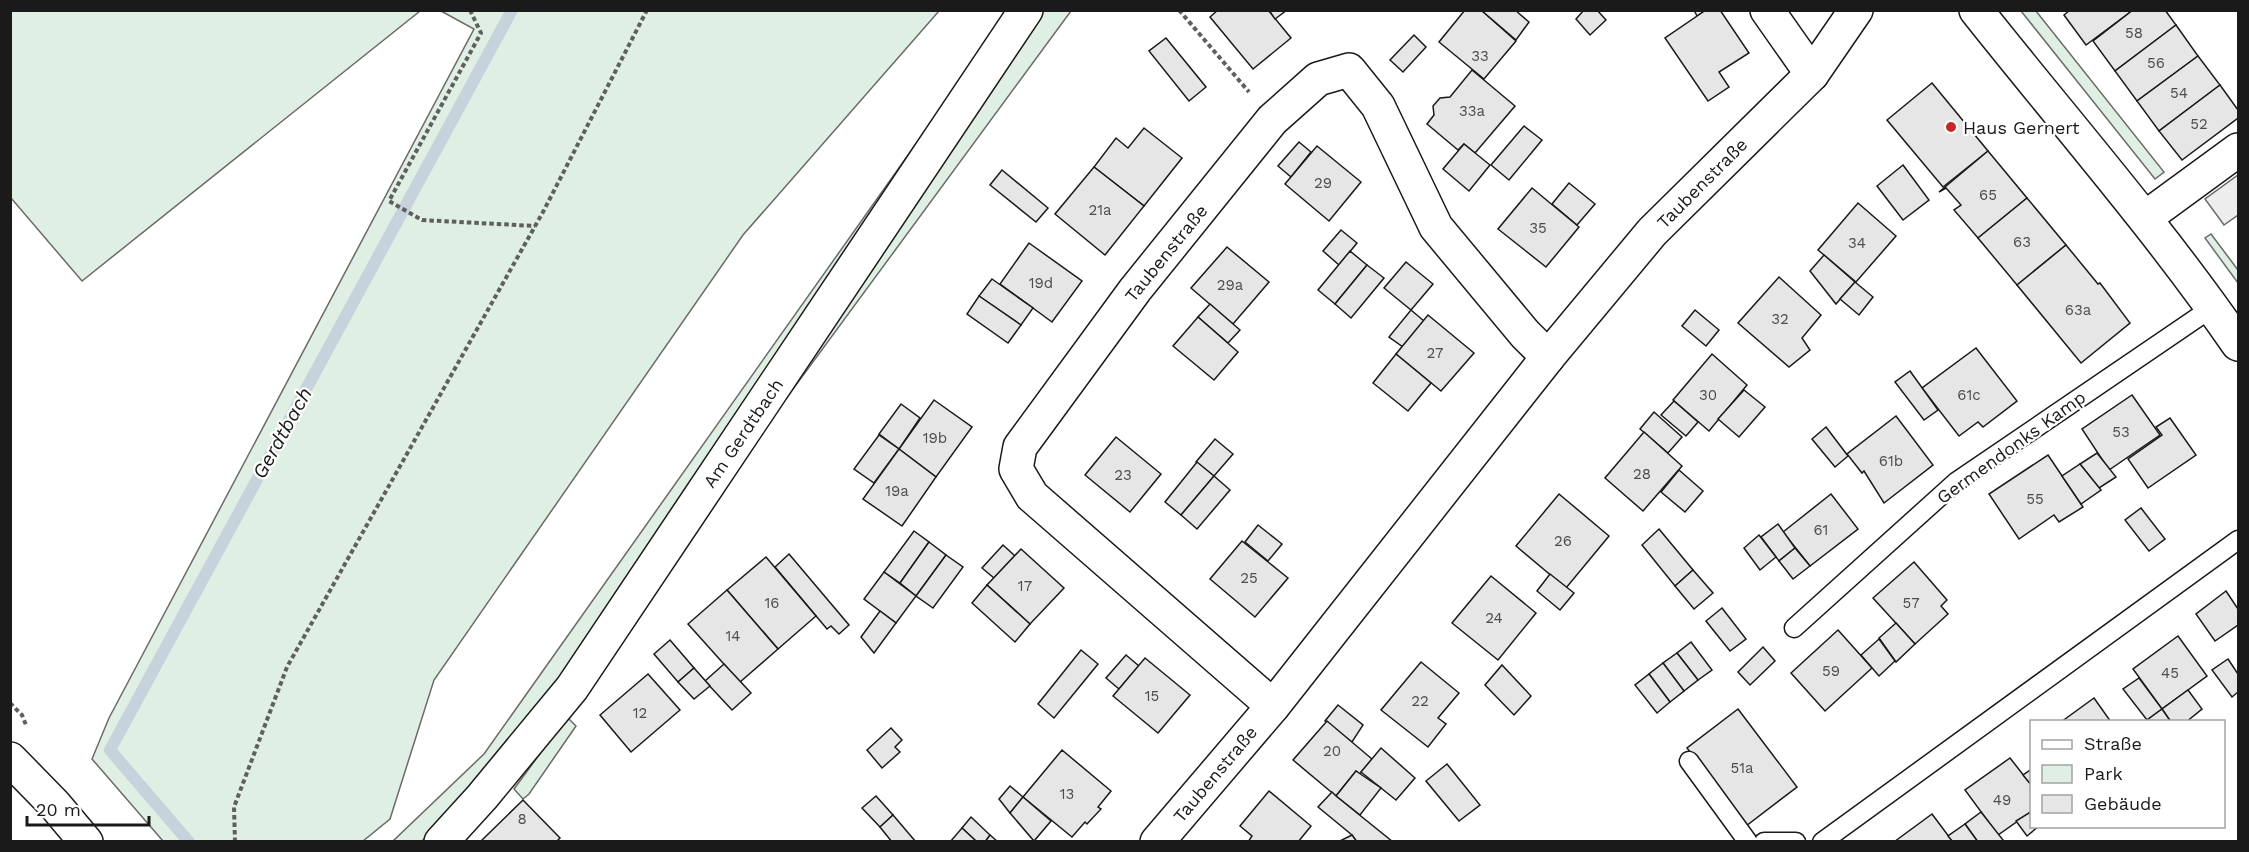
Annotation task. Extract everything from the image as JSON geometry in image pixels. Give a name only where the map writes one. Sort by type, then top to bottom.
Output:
[{"type":"street","name":"Am Gerdtbach","points":[[441,842],[482,797],[572,688],[1026,10]]},
{"type":"street","points":[[1767,10],[1812,74]]},
{"type":"street","name":"Taubenstraße","points":[[1157,842],[1273,706],[1548,357],[1652,232],[1812,74],[1856,10]]},
{"type":"street","points":[[1976,10],[2145,218],[2213,307],[2238,344]]},
{"type":"street","name":"Taubenstraße","points":[[1273,706],[1032,496],[1016,469],[1020,447],[1135,290],[1272,120],[1318,79],[1349,70],[1378,106],[1436,227],[1525,334],[1548,357]]},
{"type":"street","points":[[2145,218],[2238,150]]},
{"type":"street","points":[[10,759],[55,805],[86,842]]},
{"type":"lane","name":"Germendonks Kamp","points":[[1794,628],[1956,482],[2213,307]]},
{"type":"lane","points":[[1822,842],[2238,540]]},
{"type":"lane","points":[[1689,761],[1748,842]]},
{"type":"lane","points":[[1764,842],[1796,842]]},
{"type":"path","points":[[470,10],[481,33],[389,201],[422,220],[535,226]]},
{"type":"path","points":[[235,842],[234,807],[286,667],[535,226],[647,10]]},
{"type":"path","points":[[1179,10],[1272,120]]},
{"type":"green space","points":[[10,11],[420,11],[82,281],[11,198]]},
{"type":"green space","points":[[441,11],[939,11],[743,235],[434,680],[390,819],[363,841],[163,841],[92,759],[109,718],[474,29]]},
{"type":"green space","points":[[1010,11],[565,671],[476,788],[422,841],[392,842],[484,754]]},
{"type":"green space","points":[[1039,11],[1071,11],[735,468]]},
{"type":"green space","points":[[2021,11],[2036,11],[2164,172],[2155,179]]},
{"type":"green space","points":[[2211,234],[2238,270],[2238,283],[2205,238]]},
{"type":"green space","points":[[567,717],[576,726],[529,794],[523,799],[514,789]]},
{"type":"shaded area","points":[[2238,175],[2238,215],[2224,225],[2205,199]]},
{"type":"building","points":[[1218,10],[1268,10],[1291,38],[1253,69],[1210,17]]},
{"type":"building","points":[[1269,10],[1287,10],[1275,19]]},
{"type":"building","points":[[1465,10],[1481,10],[1516,41],[1484,79],[1439,42]]},
{"type":"building","points":[[1481,10],[1515,10],[1529,22],[1516,40]]},
{"type":"building","points":[[1584,10],[1597,10],[1606,20],[1590,35],[1576,19]]},
{"type":"building","points":[[1694,10],[1706,10],[1697,16]]},
{"type":"building","points":[[1706,10],[1720,10],[1749,53],[1719,72],[1729,87],[1708,101],[1665,38]]},
{"type":"building","points":[[2070,10],[2133,10],[2086,45],[2064,15]]},
{"type":"building","points":[[2133,10],[2165,10],[2176,25],[2115,71],[2093,41]]},
{"type":"building","points":[[2176,25],[2198,56],[2137,101],[2115,71]]},
{"type":"building","points":[[1414,35],[1426,47],[1403,72],[1390,60]]},
{"type":"building","points":[[1166,38],[1206,87],[1189,101],[1149,51]]},
{"type":"building","points":[[2198,56],[2220,85],[2159,131],[2137,101]]},
{"type":"building","points":[[1472,70],[1515,106],[1475,153],[1464,144],[1458,150],[1427,124],[1434,115],[1433,106],[1440,98],[1450,97]]},
{"type":"building","points":[[1932,83],[1988,151],[1943,187],[1887,120]]},
{"type":"building","points":[[2220,85],[2238,110],[2238,118],[2182,160],[2159,131]]},
{"type":"building","points":[[1524,126],[1542,140],[1509,180],[1491,165]]},
{"type":"building","points":[[1144,128],[1182,158],[1144,206],[1094,167],[1116,138],[1128,148]]},
{"type":"building","points":[[1299,142],[1311,152],[1291,177],[1278,166]]},
{"type":"building","points":[[1464,144],[1490,165],[1469,191],[1443,169]]},
{"type":"building","points":[[1317,146],[1361,182],[1329,221],[1285,184]]},
{"type":"building","points":[[1988,151],[2027,198],[1978,238],[1954,210],[1961,205],[1946,188],[1939,192]]},
{"type":"building","points":[[1903,165],[1929,200],[1903,220],[1877,186]]},
{"type":"building","points":[[1094,167],[1144,206],[1105,255],[1055,214]]},
{"type":"building","points":[[1002,170],[1048,208],[1036,222],[990,185]]},
{"type":"building","points":[[1569,183],[1595,204],[1577,225],[1552,204]]},
{"type":"building","points":[[1532,188],[1579,227],[1546,267],[1498,229]]},
{"type":"building","points":[[2027,198],[2066,245],[2017,285],[1978,238]]},
{"type":"building","points":[[1858,203],[1896,236],[1856,282],[1818,250]]},
{"type":"building","points":[[1341,230],[1357,243],[1339,265],[1323,251]]},
{"type":"building","points":[[1029,243],[1082,281],[1052,322],[1000,284]]},
{"type":"building","points":[[2066,245],[2098,284],[2100,283],[2130,323],[2081,363],[2017,285]]},
{"type":"building","points":[[1227,247],[1269,282],[1233,324],[1191,288]]},
{"type":"building","points":[[1350,251],[1367,265],[1335,304],[1318,290]]},
{"type":"building","points":[[1824,255],[1855,282],[1836,304],[1810,271]]},
{"type":"building","points":[[1406,262],[1433,284],[1411,310],[1384,288]]},
{"type":"building","points":[[1367,265],[1384,278],[1351,318],[1335,304]]},
{"type":"building","points":[[1779,277],[1821,315],[1802,338],[1810,350],[1789,367],[1738,323]]},
{"type":"building","points":[[992,279],[1033,308],[1021,325],[979,296]]},
{"type":"building","points":[[1855,282],[1873,297],[1859,315],[1840,299]]},
{"type":"building","points":[[979,296],[1021,325],[1008,343],[967,314]]},
{"type":"building","points":[[1210,304],[1240,330],[1228,343],[1198,317]]},
{"type":"building","points":[[1411,310],[1424,321],[1403,347],[1389,337]]},
{"type":"building","points":[[1695,310],[1719,330],[1706,346],[1682,326]]},
{"type":"building","points":[[1428,315],[1474,353],[1441,391],[1396,354]]},
{"type":"building","points":[[1198,317],[1238,352],[1214,380],[1173,346]]},
{"type":"building","points":[[1976,348],[2017,401],[1983,427],[1978,422],[1959,436],[1922,388]]},
{"type":"building","points":[[1396,354],[1431,383],[1408,411],[1373,383]]},
{"type":"building","points":[[1712,354],[1747,385],[1709,431],[1673,400]]},
{"type":"building","points":[[1910,371],[1938,410],[1924,420],[1895,382]]},
{"type":"building","points":[[1744,390],[1765,407],[1739,437],[1718,419]]},
{"type":"building","points":[[2132,395],[2160,435],[2109,470],[2082,429]]},
{"type":"building","points":[[934,400],[972,427],[936,477],[899,449]]},
{"type":"building","points":[[1674,401],[1698,422],[1686,436],[1661,415]]},
{"type":"building","points":[[901,404],[920,418],[899,449],[879,434]]},
{"type":"building","points":[[1654,412],[1682,437],[1668,453],[1640,429]]},
{"type":"building","points":[[1896,416],[1933,465],[1884,503],[1864,471],[1862,473],[1847,454]]},
{"type":"building","points":[[2170,418],[2196,455],[2148,488],[2128,459],[2162,435],[2156,427]]},
{"type":"building","points":[[1826,427],[1848,456],[1835,467],[1812,439]]},
{"type":"building","points":[[1644,432],[1682,466],[1643,511],[1605,478]]},
{"type":"building","points":[[879,435],[899,449],[874,483],[854,469]]},
{"type":"building","points":[[1116,437],[1161,474],[1130,512],[1085,475]]},
{"type":"building","points":[[1215,439],[1233,454],[1214,476],[1196,462]]},
{"type":"building","points":[[899,449],[936,477],[902,526],[863,499]]},
{"type":"building","points":[[2097,453],[2116,477],[2099,488],[2080,464]]},
{"type":"building","points":[[2048,455],[2083,507],[2059,522],[2054,515],[2019,539],[1989,494]]},
{"type":"building","points":[[1197,462],[1214,476],[1181,515],[1165,502]]},
{"type":"building","points":[[2080,464],[2101,490],[2081,504],[2062,476]]},
{"type":"building","points":[[1679,470],[1703,491],[1685,512],[1661,492]]},
{"type":"building","points":[[1214,476],[1230,490],[1197,529],[1181,515]]},
{"type":"building","points":[[1559,494],[1609,536],[1566,588],[1516,546]]},
{"type":"building","points":[[1831,494],[1858,529],[1810,566],[1783,532]]},
{"type":"building","points":[[2141,508],[2165,539],[2149,551],[2125,520]]},
{"type":"building","points":[[1778,524],[1795,548],[1779,561],[1761,537]]},
{"type":"building","points":[[1258,525],[1282,544],[1268,561],[1245,542]]},
{"type":"building","points":[[1659,529],[1693,570],[1675,586],[1642,545]]},
{"type":"building","points":[[914,531],[929,542],[900,583],[884,572]]},
{"type":"building","points":[[1759,535],[1776,557],[1760,570],[1744,548]]},
{"type":"building","points":[[1242,541],[1288,578],[1255,617],[1210,579]]},
{"type":"building","points":[[929,542],[946,555],[916,596],[900,583]]},
{"type":"building","points":[[1003,545],[1015,556],[994,578],[982,568]]},
{"type":"building","points":[[1795,548],[1810,566],[1793,579],[1779,561]]},
{"type":"building","points":[[1021,549],[1064,588],[1030,624],[987,585]]},
{"type":"building","points":[[789,554],[849,625],[839,634],[831,626],[827,629],[775,567]]},
{"type":"building","points":[[946,555],[963,567],[933,608],[916,596]]},
{"type":"building","points":[[766,557],[816,616],[778,649],[727,590]]},
{"type":"building","points":[[1914,562],[1947,600],[1941,606],[1948,614],[1915,644],[1873,598]]},
{"type":"building","points":[[1693,570],[1713,593],[1694,609],[1675,586]]},
{"type":"building","points":[[884,572],[916,596],[896,623],[864,599]]},
{"type":"building","points":[[1550,574],[1574,593],[1560,610],[1537,591]]},
{"type":"building","points":[[1491,576],[1536,613],[1498,660],[1452,623]]},
{"type":"building","points":[[987,585],[1030,624],[1015,642],[972,603]]},
{"type":"building","points":[[727,590],[778,649],[740,682],[688,624]]},
{"type":"building","points":[[2226,591],[2238,609],[2238,625],[2215,641],[2196,614]]},
{"type":"building","points":[[1722,608],[1746,639],[1730,651],[1706,621]]},
{"type":"building","points":[[880,611],[896,623],[874,653],[861,637]]},
{"type":"building","points":[[1896,623],[1915,644],[1896,662],[1879,638]]},
{"type":"building","points":[[1838,630],[1872,668],[1825,711],[1791,673]]},
{"type":"building","points":[[2178,636],[2207,676],[2162,709],[2133,669]]},
{"type":"building","points":[[1879,639],[1895,661],[1879,676],[1861,655]]},
{"type":"building","points":[[670,640],[694,668],[678,682],[654,654]]},
{"type":"building","points":[[1691,642],[1712,670],[1698,680],[1677,653]]},
{"type":"building","points":[[1763,647],[1775,661],[1750,685],[1738,672]]},
{"type":"building","points":[[1081,650],[1098,664],[1054,718],[1038,704]]},
{"type":"building","points":[[1677,653],[1698,680],[1684,691],[1663,663]]},
{"type":"building","points":[[1126,655],[1139,666],[1119,689],[1106,678]]},
{"type":"building","points":[[1145,658],[1190,695],[1158,733],[1113,696]]},
{"type":"building","points":[[2228,659],[2238,674],[2238,692],[2232,697],[2212,670]]},
{"type":"building","points":[[1421,662],[1459,693],[1438,718],[1446,724],[1428,747],[1381,710]]},
{"type":"building","points":[[1663,663],[1684,691],[1670,702],[1649,674]]},
{"type":"building","points":[[724,664],[751,693],[732,710],[705,681]]},
{"type":"building","points":[[1502,665],[1531,696],[1514,715],[1485,685]]},
{"type":"building","points":[[694,668],[710,686],[694,699],[678,682]]},
{"type":"building","points":[[648,674],[680,710],[631,752],[600,715]]},
{"type":"building","points":[[1649,674],[1670,702],[1657,713],[1635,685]]},
{"type":"building","points":[[2139,678],[2162,709],[2147,720],[2123,689]]},
{"type":"building","points":[[2188,690],[2202,709],[2188,720],[2170,720],[2162,709]]},
{"type":"building","points":[[2094,698],[2110,720],[2064,720]]},
{"type":"building","points":[[1338,705],[1363,725],[1352,742],[1325,721]]},
{"type":"building","points":[[1738,709],[1797,787],[1746,826],[1687,748]]},
{"type":"building","points":[[2162,709],[2170,720],[2147,720]]},
{"type":"building","points":[[1327,721],[1372,759],[1360,774],[1356,771],[1336,796],[1293,760]]},
{"type":"building","points":[[891,728],[902,740],[895,747],[900,752],[882,768],[867,750]]},
{"type":"building","points":[[1381,748],[1415,778],[1396,800],[1361,772]]},
{"type":"building","points":[[1062,750],[1111,791],[1098,807],[1101,809],[1072,837],[1023,797]]},
{"type":"building","points":[[2010,758],[2030,783],[2030,812],[1998,835],[1965,790]]},
{"type":"building","points":[[1447,764],[1480,805],[1459,821],[1426,781]]},
{"type":"building","points":[[2030,770],[2030,784],[2023,775]]},
{"type":"building","points":[[1356,771],[1381,788],[1360,815],[1336,796]]},
{"type":"building","points":[[1010,786],[1023,797],[1010,813],[999,799]]},
{"type":"building","points":[[1269,791],[1311,826],[1298,842],[1248,842],[1252,836],[1240,826]]},
{"type":"building","points":[[1332,792],[1393,842],[1357,842],[1352,835],[1318,807]]},
{"type":"building","points":[[876,796],[893,815],[880,827],[862,808]]},
{"type":"building","points":[[1023,797],[1051,821],[1034,841],[1010,813]]},
{"type":"building","points":[[523,800],[560,838],[556,842],[480,842]]},
{"type":"building","points":[[1981,812],[2003,840],[1978,842],[1965,824]]},
{"type":"building","points":[[2030,812],[2030,828],[2037,828],[2027,836],[2016,821]]},
{"type":"building","points":[[1932,814],[1953,842],[1894,842]]},
{"type":"building","points":[[893,815],[916,842],[892,842],[880,827]]},
{"type":"building","points":[[971,817],[990,835],[985,842],[977,842],[962,828]]},
{"type":"building","points":[[1965,824],[1978,842],[1953,842],[1948,836]]},
{"type":"building","points":[[962,828],[977,842],[950,842]]},
{"type":"building","points":[[990,835],[998,842],[985,842]]},
{"type":"building","points":[[1352,835],[1357,842],[1338,842]]},
{"type":"waterway","name":"Gerdtbach","points":[[189,842],[110,750],[512,10]]},
{"type":"place","name":"Haus Gernert","points":[[1951,127]]}]
